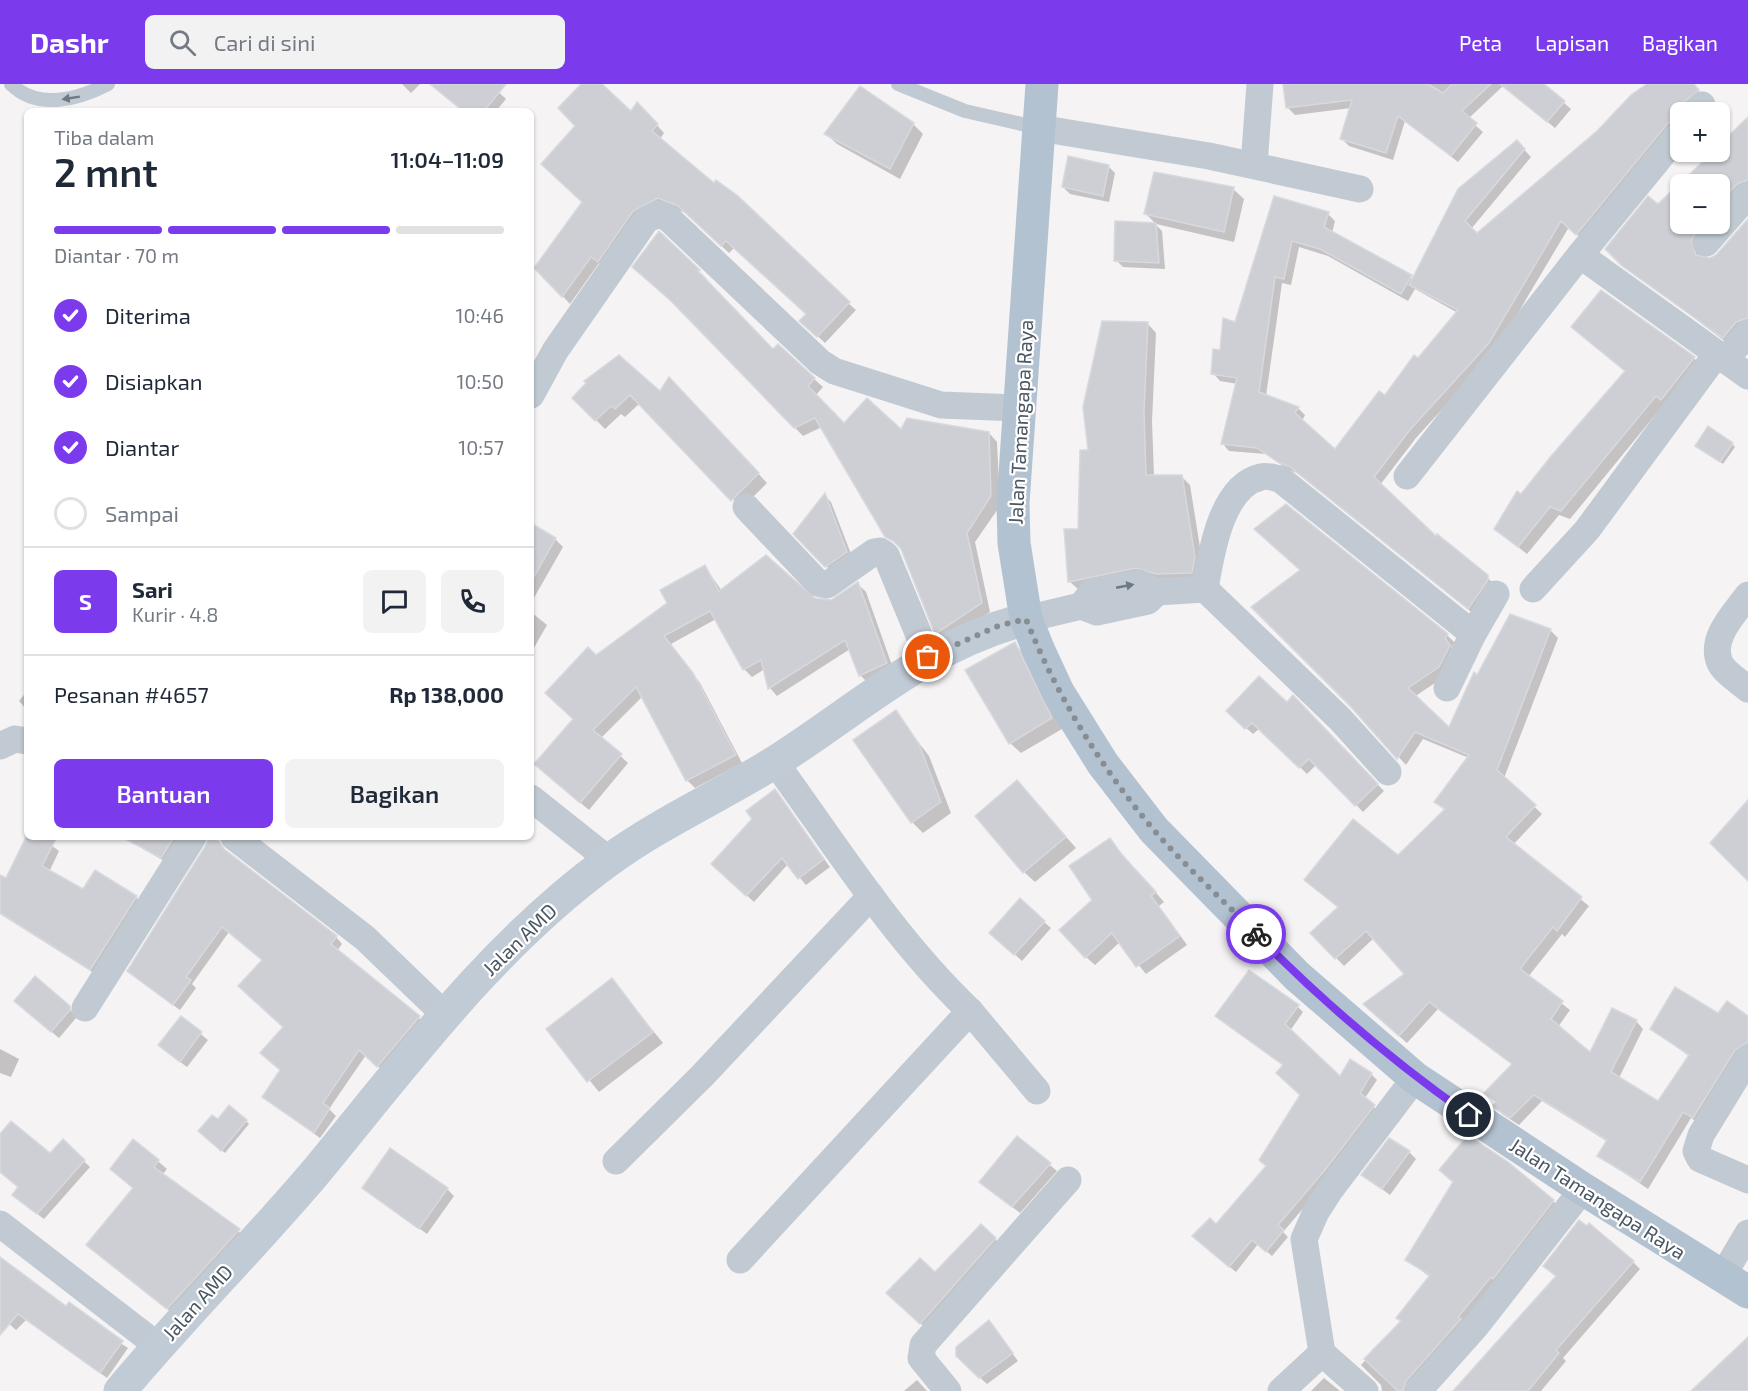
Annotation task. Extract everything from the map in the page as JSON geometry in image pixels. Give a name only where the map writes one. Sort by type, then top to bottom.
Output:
[{"type":"main road","name":"Jalan Tamangapa Raya","points":[[1042,84],[1013,503],[1014,543],[1026,619],[1058,692],[1103,764],[1154,830],[1298,976],[1415,1078],[1583,1189],[1735,1284]]},
{"type":"street","points":[[1254,165],[1260,84]]},
{"type":"street","points":[[1039,128],[1254,165],[1360,189]]},
{"type":"street","points":[[1407,476],[1580,255],[1670,145]]},
{"type":"street","points":[[1706,243],[1748,195]]},
{"type":"street","points":[[534,390],[555,351],[646,220],[658,214],[668,218],[820,362],[834,371],[941,405],[1020,408]]},
{"type":"street","points":[[1580,255],[1748,376]]},
{"type":"street","points":[[1533,589],[1587,530],[1720,357],[1748,333]]},
{"type":"street","points":[[1205,589],[1225,511],[1243,484],[1263,476],[1280,479],[1473,634]]},
{"type":"street","points":[[746,507],[818,584],[827,585],[874,552],[886,555],[928,657]]},
{"type":"street","points":[[1026,619],[1081,606],[1097,612],[1148,601],[1157,592],[1205,589],[1340,718],[1388,772]]},
{"type":"street","points":[[1447,688],[1473,634],[1496,594]]},
{"type":"street","points":[[1748,595],[1723,629],[1717,650],[1721,665],[1748,689]]},
{"type":"street","name":"Jalan AMD","points":[[120,1391],[311,1177],[445,1015],[520,935],[609,860],[775,762],[928,657],[998,626],[1026,619]]},
{"type":"street","points":[[0,747],[15,739],[24,740]]},
{"type":"street","points":[[775,762],[871,896],[941,982],[970,1011],[1037,1091]]},
{"type":"street","points":[[534,800],[609,860]]},
{"type":"street","points":[[85,1008],[191,840]]},
{"type":"street","points":[[238,840],[365,938],[445,1015]]},
{"type":"street","points":[[616,1161],[702,1076],[871,896]]},
{"type":"street","points":[[740,1260],[970,1011]]},
{"type":"street","points":[[1748,1058],[1701,1135],[1696,1151],[1700,1159],[1748,1180]]},
{"type":"street","points":[[1365,1391],[1322,1353],[1304,1239],[1316,1212],[1330,1190],[1415,1078]]},
{"type":"street","points":[[948,1391],[921,1358],[923,1345],[1068,1180]]},
{"type":"street","points":[[1418,1391],[1476,1326],[1583,1189]]},
{"type":"street","points":[[0,1224],[158,1346]]},
{"type":"street","points":[[1735,1284],[1748,1233]]},
{"type":"street","points":[[1281,1391],[1322,1353]]},
{"type":"lane","points":[[11,84],[32,90],[52,100],[73,99],[108,84]]},
{"type":"lane","points":[[898,84],[965,111],[1039,128]]},
{"type":"building","points":[[430,84],[506,84],[486,108],[459,108]]},
{"type":"building","points":[[581,84],[602,84],[631,111],[637,102],[658,124],[652,131],[714,183],[716,180],[738,196],[850,302],[817,337],[799,321],[806,314],[726,241],[721,246],[678,206],[658,198],[633,211],[598,262],[591,257],[562,297],[534,268],[582,202],[541,164],[575,126],[558,108]]},
{"type":"building","points":[[1283,84],[1428,84],[1443,93],[1452,84],[1491,84],[1462,111],[1477,123],[1451,156],[1398,116],[1386,153],[1340,139],[1352,100],[1286,108]]},
{"type":"building","points":[[1500,84],[1544,84],[1565,101],[1547,122]]},
{"type":"building","points":[[1647,84],[1694,84],[1699,90],[1684,102],[1670,102],[1670,122],[1576,235],[1561,221],[1489,343],[1409,431],[1374,477],[1436,536],[1437,534],[1488,575],[1488,580],[1468,609],[1290,467],[1257,448],[1221,444],[1237,378],[1211,374],[1213,349],[1220,350],[1223,318],[1235,322],[1274,196],[1329,212],[1324,227],[1412,275],[1401,294],[1320,249],[1292,241],[1284,279],[1275,277],[1259,392],[1299,407],[1295,413],[1335,449],[1379,391],[1385,395],[1414,355],[1418,358],[1458,310],[1409,285],[1458,189],[1517,140],[1525,149],[1465,221],[1477,233],[1597,131],[1631,95]]},
{"type":"building","points":[[860,86],[914,123],[890,169],[824,134]]},
{"type":"building","points":[[1748,117],[1748,180],[1737,184],[1730,192],[1730,174],[1690,174],[1702,162],[1730,162],[1730,134]]},
{"type":"building","points":[[1068,156],[1109,165],[1103,196],[1062,187]]},
{"type":"building","points":[[1154,172],[1234,187],[1224,232],[1144,214]]},
{"type":"building","points":[[1670,193],[1670,234],[1696,234],[1691,241],[1696,255],[1711,258],[1748,219],[1748,318],[1736,322],[1723,338],[1621,265],[1605,249],[1648,196],[1658,204]]},
{"type":"building","points":[[1115,221],[1156,223],[1159,263],[1114,261]]},
{"type":"building","points":[[659,231],[700,270],[698,271],[773,349],[778,344],[815,378],[808,386],[844,423],[867,398],[901,429],[907,418],[989,432],[991,496],[967,533],[982,603],[935,634],[901,549],[895,542],[885,537],[815,418],[794,428],[671,301],[632,267]]},
{"type":"building","points":[[1601,290],[1695,357],[1661,400],[1656,396],[1561,511],[1550,507],[1518,547],[1494,529],[1517,491],[1521,494],[1625,371],[1571,327]]},
{"type":"building","points":[[1102,321],[1148,322],[1144,412],[1146,475],[1182,475],[1195,557],[1192,573],[1156,574],[1136,568],[1068,582],[1064,529],[1078,529],[1080,450],[1088,450],[1083,407]]},
{"type":"building","points":[[619,355],[660,391],[669,377],[759,473],[731,501],[630,395],[615,409],[611,406],[595,421],[572,398],[586,383],[584,381]]},
{"type":"building","points":[[1708,426],[1733,443],[1720,462],[1695,446]]},
{"type":"building","points":[[825,493],[847,552],[825,567],[793,534]]},
{"type":"building","points":[[1286,504],[1448,634],[1445,638],[1450,645],[1439,667],[1408,688],[1449,727],[1474,672],[1477,675],[1510,614],[1551,629],[1497,770],[1536,805],[1506,837],[1582,897],[1557,931],[1553,927],[1520,969],[1563,1001],[1551,1019],[1590,1052],[1612,1008],[1637,1020],[1611,1072],[1658,1101],[1689,1055],[1650,1029],[1675,987],[1718,1013],[1727,1001],[1748,1016],[1748,1042],[1735,1050],[1693,1118],[1683,1112],[1640,1182],[1597,1156],[1607,1140],[1534,1095],[1510,1118],[1492,1106],[1496,1102],[1484,1093],[1512,1064],[1429,1002],[1399,1036],[1363,1004],[1404,974],[1366,931],[1335,959],[1310,933],[1338,907],[1304,880],[1353,819],[1398,855],[1445,809],[1434,802],[1469,755],[1415,732],[1397,759],[1352,708],[1251,607],[1300,570],[1254,529]]},
{"type":"building","points":[[534,525],[556,538],[534,577]]},
{"type":"building","points":[[766,555],[815,598],[831,600],[858,582],[887,663],[859,676],[845,640],[768,689],[761,660],[743,670],[710,611],[664,636],[693,673],[736,755],[686,781],[636,687],[593,730],[622,754],[580,803],[534,764],[573,719],[545,693],[588,647],[596,655],[667,603],[660,590],[705,565],[719,591]]},
{"type":"building","points":[[1015,642],[1052,718],[1009,744],[965,670]]},
{"type":"building","points":[[1259,676],[1287,702],[1293,695],[1378,784],[1355,806],[1309,759],[1299,768],[1252,723],[1245,729],[1226,711]]},
{"type":"building","points":[[896,710],[919,744],[941,802],[911,823],[853,740]]},
{"type":"building","points":[[1017,780],[1066,837],[1023,873],[975,816]]},
{"type":"building","points":[[775,789],[824,859],[798,879],[782,858],[746,896],[711,864],[752,819],[746,811]]},
{"type":"building","points":[[1748,800],[1748,881],[1710,843]]},
{"type":"building","points":[[1110,838],[1122,855],[1156,892],[1151,896],[1180,936],[1136,967],[1112,933],[1085,958],[1059,930],[1092,900],[1069,866]]},
{"type":"building","points":[[25,840],[55,840],[42,866],[83,889],[95,870],[137,896],[90,970],[0,913],[0,875],[6,878]]},
{"type":"building","points":[[128,840],[172,840],[161,858]]},
{"type":"building","points":[[208,840],[219,841],[224,849],[337,936],[331,944],[420,1016],[377,1067],[359,1050],[323,1103],[330,1108],[314,1133],[262,1097],[280,1070],[260,1053],[283,1027],[238,986],[262,960],[222,927],[186,977],[191,980],[173,1005],[127,971]]},
{"type":"building","points":[[1020,898],[1045,921],[1014,955],[989,933]]},
{"type":"building","points":[[1249,970],[1299,1005],[1285,1024],[1340,1076],[1350,1059],[1372,1073],[1360,1093],[1375,1105],[1325,1170],[1278,1225],[1284,1230],[1266,1252],[1252,1240],[1229,1267],[1192,1236],[1210,1218],[1216,1224],[1266,1166],[1259,1160],[1300,1095],[1276,1073],[1283,1065],[1215,1016]]},
{"type":"building","points":[[35,976],[70,1006],[70,1010],[51,1032],[14,1001]]},
{"type":"building","points":[[612,978],[653,1032],[587,1082],[546,1029]]},
{"type":"building","points":[[181,1016],[202,1032],[180,1062],[158,1045]]},
{"type":"building","points":[[229,1105],[247,1120],[221,1151],[198,1131],[212,1115],[218,1119]]},
{"type":"building","points":[[11,1121],[50,1153],[63,1139],[85,1160],[37,1214],[12,1195],[18,1187],[0,1172],[0,1134]]},
{"type":"building","points":[[1468,1135],[1508,1162],[1554,1200],[1493,1279],[1491,1277],[1458,1317],[1461,1319],[1406,1381],[1403,1391],[1398,1391],[1364,1359],[1401,1321],[1396,1318],[1430,1275],[1405,1260],[1453,1182],[1439,1170]]},
{"type":"building","points":[[1017,1136],[1051,1163],[1012,1207],[979,1182]]},
{"type":"building","points":[[1389,1138],[1410,1151],[1382,1189],[1361,1175]]},
{"type":"building","points":[[133,1139],[159,1160],[154,1167],[240,1229],[167,1309],[86,1245],[133,1188],[110,1169]]},
{"type":"building","points":[[390,1148],[448,1188],[419,1229],[362,1188]]},
{"type":"building","points":[[1579,1220],[1587,1226],[1589,1223],[1634,1261],[1556,1350],[1559,1353],[1528,1391],[1453,1391],[1556,1276],[1543,1266]]},
{"type":"building","points":[[981,1224],[996,1238],[920,1324],[886,1293],[920,1258],[935,1272]]},
{"type":"building","points":[[0,1257],[66,1306],[69,1302],[123,1341],[100,1373],[18,1314],[0,1335]]},
{"type":"building","points":[[989,1320],[1013,1353],[979,1378],[956,1356],[956,1347]]},
{"type":"building","points":[[1748,1337],[1748,1391],[1691,1391]]},
{"type":"way so far","points":[[928,657],[998,626],[1026,619],[1058,692],[1103,764],[1154,830],[1256,934]]},
{"type":"route","points":[[1256,934],[1343,1018],[1415,1078],[1469,1115]]}]
